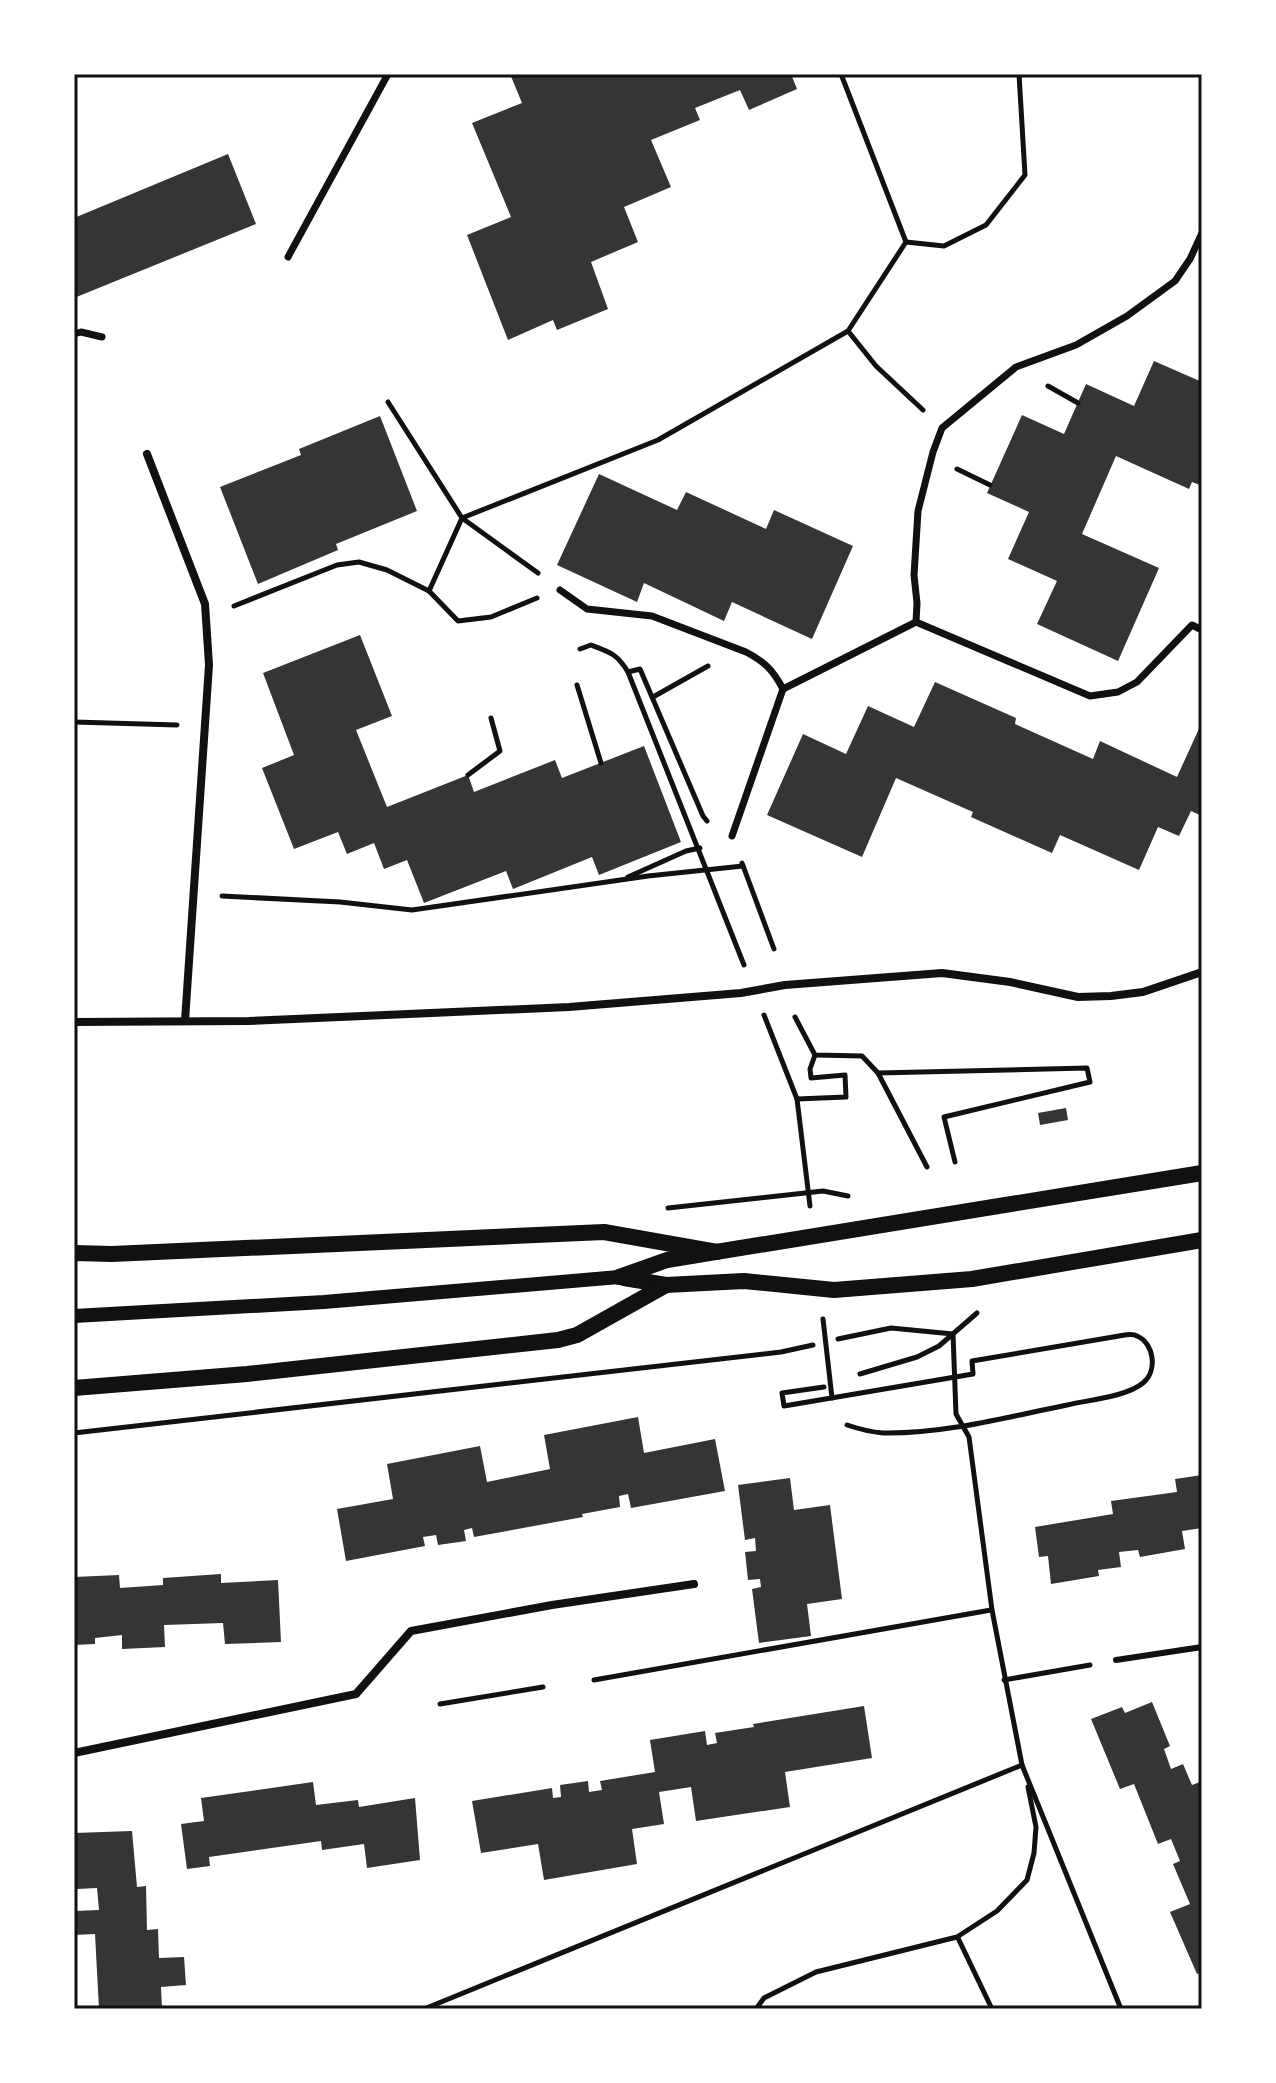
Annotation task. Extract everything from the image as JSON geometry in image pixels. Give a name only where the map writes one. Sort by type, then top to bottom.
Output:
[{"type":"main road","points":[[619,1277],[667,1260],[1202,1173]]},
{"type":"main road","points":[[74,1253],[112,1254],[604,1232],[717,1252]]},
{"type":"main road","points":[[619,1277],[666,1285],[744,1281],[834,1290],[972,1279],[1202,1240]]},
{"type":"main road","points":[[74,1388],[247,1374],[558,1340],[577,1335],[666,1285]]},
{"type":"street","points":[[288,257],[388,74]]},
{"type":"street","points":[[916,622],[914,575],[918,511],[942,428],[1016,367],[1076,345],[1127,316],[1175,281],[1202,233]]},
{"type":"street","points":[[74,334],[81,332],[102,337]]},
{"type":"street","points":[[147,454],[205,604],[209,665],[185,1021]]},
{"type":"street","points":[[560,590],[587,609],[652,616],[746,652],[772,670],[783,689]]},
{"type":"street","points":[[732,836],[783,689],[916,622],[1090,696],[1118,692],[1137,682],[1192,625],[1202,630]]},
{"type":"street","points":[[74,1022],[249,1021],[569,1007],[942,973],[1010,982],[1078,997],[1111,996],[1143,992],[1202,972]]},
{"type":"street","points":[[74,1316],[324,1302],[619,1277]]},
{"type":"street","points":[[74,1753],[356,1694],[411,1631],[552,1605],[694,1584]]},
{"type":"lane","points":[[1116,1660],[1202,1647]]},
{"type":"path","points":[[841,74],[906,242]]},
{"type":"path","points":[[906,242],[944,246],[986,225],[1025,175],[1019,74]]},
{"type":"path","points":[[429,591],[462,518],[658,440],[848,331],[906,242]]},
{"type":"path","points":[[848,331],[876,366],[942,428]]},
{"type":"path","points":[[388,402],[462,518],[560,590]]},
{"type":"path","points":[[253,598],[337,565],[359,562],[387,570],[429,591],[458,621],[491,617],[560,590]]},
{"type":"path","points":[[580,649],[591,645],[614,654],[628,672],[745,967]]},
{"type":"path","points":[[653,697],[720,659]]},
{"type":"path","points":[[628,672],[640,669],[703,816],[710,823]]},
{"type":"path","points":[[577,685],[601,763]]},
{"type":"path","points":[[468,775],[500,751],[491,718]]},
{"type":"path","points":[[74,722],[205,726]]},
{"type":"path","points":[[732,836],[774,949]]},
{"type":"path","points":[[620,881],[686,851],[707,845]]},
{"type":"path","points":[[193,895],[340,902],[412,910],[743,866]]},
{"type":"path","points":[[762,1011],[797,1099],[846,1097],[845,1075],[811,1078],[810,1069],[815,1055],[795,1017]]},
{"type":"path","points":[[815,1055],[862,1056],[878,1073],[927,1167]]},
{"type":"path","points":[[878,1073],[1087,1068],[1090,1082],[944,1117],[955,1162]]},
{"type":"path","points":[[659,1211],[672,1206],[823,1191],[854,1197]]},
{"type":"path","points":[[860,1374],[917,1357],[939,1346],[977,1313]]},
{"type":"path","points":[[838,1339],[891,1328],[953,1334]]},
{"type":"path","points":[[756,2009],[764,1998],[816,1972],[957,1937],[997,1911],[1027,1880],[1036,1827],[1004,1680],[969,1437],[956,1414],[953,1334]]},
{"type":"path","points":[[824,1387],[782,1393],[784,1406],[973,1374],[972,1361],[1119,1336],[1138,1336],[1150,1346],[1149,1376],[1144,1382],[1119,1394],[931,1430],[883,1433],[847,1425]]},
{"type":"path","points":[[74,1433],[734,1358],[813,1345]]},
{"type":"path","points":[[594,1680],[992,1610]]},
{"type":"path","points":[[1004,1680],[1116,1660]]},
{"type":"path","points":[[440,1704],[543,1687]]},
{"type":"path","points":[[424,2009],[1022,1765]]},
{"type":"path","points":[[1025,1775],[1121,2009]]},
{"type":"path","points":[[957,1937],[992,2009]]},
{"type":"building","points":[[510,74],[791,74],[797,89],[749,110],[740,90],[695,108],[700,120],[651,140],[671,187],[624,207],[638,242],[591,262],[608,309],[557,330],[553,320],[508,340],[467,235],[511,217],[472,123],[522,103]]},
{"type":"building","points":[[228,154],[256,224],[74,298],[74,218]]},
{"type":"building","points":[[1154,361],[1202,382],[1202,486],[1192,482],[1189,489],[1116,456],[1082,534],[1159,568],[1118,661],[1037,624],[1057,581],[1008,559],[1029,512],[987,493],[1022,415],[1064,434],[1086,384],[1134,406]]},
{"type":"building","points":[[380,416],[417,511],[336,544],[338,550],[258,584],[220,487],[301,455],[299,449]]},
{"type":"building","points":[[599,474],[677,510],[686,492],[766,529],[774,510],[853,546],[812,639],[732,602],[724,621],[644,583],[637,602],[557,565]]},
{"type":"building","points":[[360,635],[392,716],[356,730],[387,807],[468,775],[474,792],[555,760],[562,778],[644,746],[681,842],[599,875],[592,857],[513,889],[506,871],[424,903],[407,860],[384,869],[374,843],[347,854],[338,832],[294,849],[262,768],[294,755],[263,673]]},
{"type":"building","points":[[935,682],[1016,718],[1015,724],[1093,759],[1100,741],[1177,777],[1202,722],[1202,816],[1191,811],[1179,836],[1158,827],[1139,870],[1060,835],[1052,853],[971,817],[973,812],[896,778],[862,857],[767,815],[803,734],[846,754],[868,706],[914,727]]},
{"type":"building","points":[[1066,1108],[1068,1120],[1040,1125],[1038,1113]]},
{"type":"building","points":[[638,1417],[644,1453],[715,1439],[725,1491],[631,1508],[628,1494],[619,1496],[620,1507],[582,1514],[583,1517],[474,1537],[472,1528],[464,1530],[466,1541],[438,1545],[436,1535],[423,1537],[425,1546],[346,1561],[337,1509],[393,1499],[387,1464],[480,1446],[487,1482],[550,1469],[544,1435]]},
{"type":"building","points":[[1202,1475],[1202,1528],[1182,1531],[1185,1549],[1140,1557],[1138,1550],[1119,1552],[1121,1567],[1098,1570],[1099,1576],[1051,1584],[1048,1556],[1039,1557],[1035,1527],[1113,1514],[1111,1501],[1177,1492],[1175,1479]]},
{"type":"building","points":[[790,1478],[794,1510],[830,1505],[842,1599],[807,1604],[811,1636],[759,1643],[752,1589],[761,1587],[760,1579],[748,1580],[745,1552],[756,1551],[755,1538],[745,1540],[738,1485]]},
{"type":"building","points":[[221,1574],[221,1583],[278,1580],[281,1642],[225,1644],[223,1623],[164,1625],[165,1647],[122,1649],[122,1635],[95,1638],[95,1644],[74,1645],[74,1577],[119,1575],[120,1588],[163,1585],[163,1578]]},
{"type":"building","points":[[1152,1702],[1170,1746],[1164,1749],[1171,1769],[1183,1764],[1192,1785],[1200,1782],[1202,1787],[1202,1972],[1197,1974],[1170,1912],[1190,1904],[1173,1864],[1180,1861],[1171,1839],[1158,1844],[1134,1784],[1120,1789],[1091,1719],[1122,1707],[1125,1713]]},
{"type":"building","points":[[864,1706],[872,1758],[785,1772],[790,1807],[696,1821],[691,1787],[659,1792],[664,1824],[632,1829],[637,1864],[544,1880],[538,1844],[481,1853],[472,1801],[552,1788],[553,1798],[561,1797],[560,1785],[588,1781],[589,1792],[602,1790],[600,1781],[655,1772],[650,1740],[705,1731],[707,1745],[717,1743],[715,1733]]},
{"type":"building","points":[[313,1782],[316,1805],[358,1800],[359,1807],[415,1798],[420,1860],[367,1868],[364,1844],[322,1850],[321,1841],[209,1857],[210,1866],[187,1869],[181,1824],[204,1821],[201,1798]]},
{"type":"building","points":[[132,1831],[137,1887],[146,1886],[147,1930],[158,1929],[159,1958],[184,1957],[186,1985],[161,1987],[162,2009],[99,2009],[95,1934],[74,1935],[74,1911],[99,1910],[97,1888],[77,1889],[74,1833]]}]
